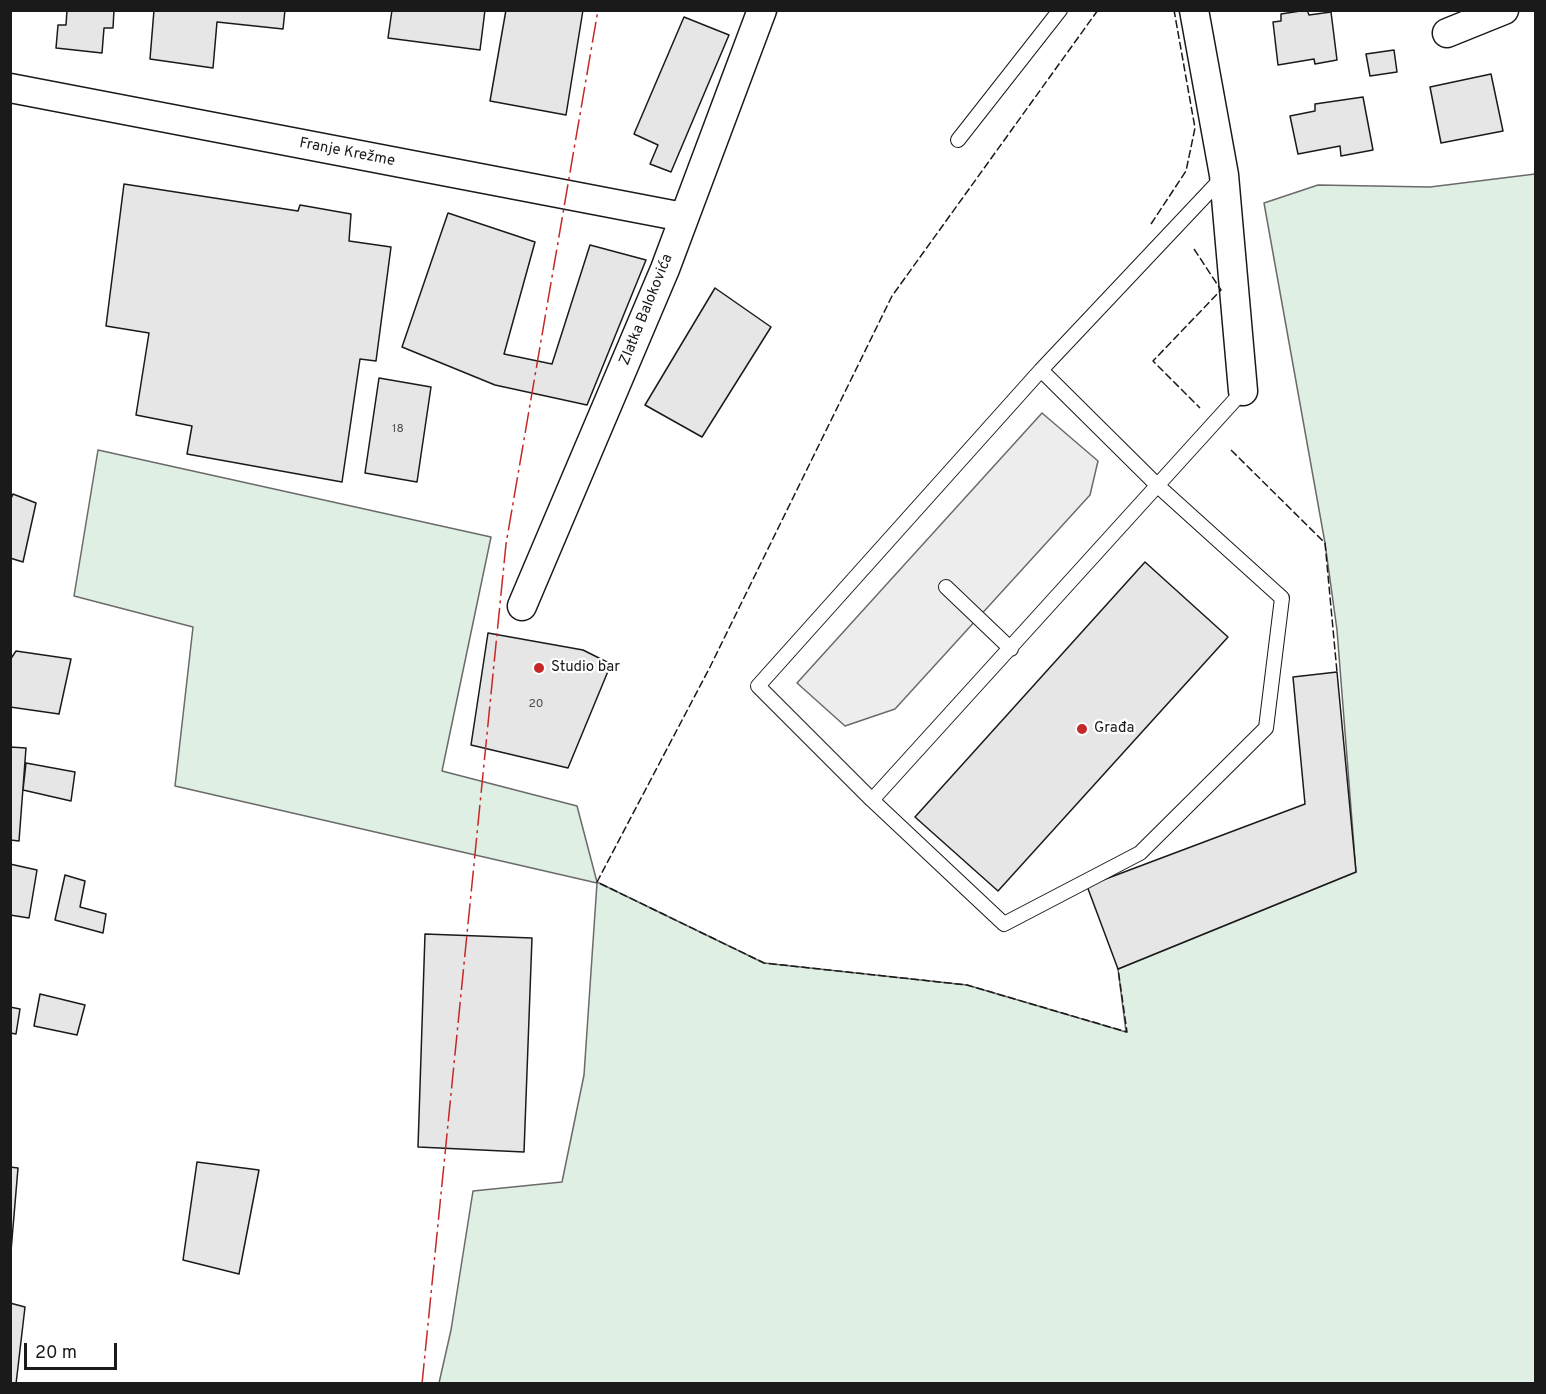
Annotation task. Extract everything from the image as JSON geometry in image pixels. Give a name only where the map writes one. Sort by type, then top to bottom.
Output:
[{"type":"street","name":"Zlatka Balokovića","points":[[522,606],[660,280],[762,10]]},
{"type":"street","points":[[1194,10],[1224,176],[1243,392]]},
{"type":"street","points":[[1447,33],[1504,10]]},
{"type":"street","name":"Franje Krežme","points":[[10,88],[683,217]]},
{"type":"lane","points":[[958,140],[1060,10]]},
{"type":"lane","points":[[1041,370],[1158,486],[1282,598],[1266,728],[1140,853],[1004,924],[873,800],[758,686],[1041,370],[1224,176]]},
{"type":"lane","points":[[873,800],[1243,392]]},
{"type":"lane","points":[[946,587],[1011,649]]},
{"type":"green space","points":[[1535,174],[1535,1383],[439,1383],[451,1330],[473,1191],[562,1182],[584,1075],[597,883],[175,786],[193,627],[74,596],[98,450],[491,537],[442,771],[577,806],[597,882],[764,963],[967,985],[1126,1032],[1118,969],[1356,872],[1337,630],[1325,543],[1264,203],[1318,185],[1430,187]]},
{"type":"shaded area","points":[[1042,413],[1098,461],[1090,495],[895,709],[845,726],[797,683]]},
{"type":"building","points":[[67,10],[114,10],[113,28],[104,28],[102,53],[56,48],[58,25],[66,25]]},
{"type":"building","points":[[154,10],[285,10],[283,29],[217,22],[213,68],[150,59]]},
{"type":"building","points":[[392,10],[485,10],[480,50],[388,38]]},
{"type":"building","points":[[506,10],[583,10],[566,115],[490,101]]},
{"type":"building","points":[[1307,10],[1309,15],[1331,12],[1337,60],[1315,64],[1314,59],[1278,65],[1273,22],[1281,21],[1281,14]]},
{"type":"building","points":[[684,17],[729,35],[671,172],[650,164],[658,145],[634,134]]},
{"type":"building","points":[[1394,50],[1397,72],[1370,76],[1366,54]]},
{"type":"building","points":[[1491,74],[1503,131],[1441,143],[1430,87]]},
{"type":"building","points":[[1363,97],[1373,150],[1341,156],[1340,146],[1298,154],[1290,116],[1315,111],[1315,104]]},
{"type":"building","points":[[124,184],[298,211],[300,205],[351,214],[349,241],[391,247],[376,361],[360,359],[342,482],[187,454],[192,426],[136,415],[149,333],[106,326]]},
{"type":"building","points":[[448,213],[535,242],[504,354],[552,364],[590,245],[646,260],[587,405],[495,385],[402,347]]},
{"type":"building","points":[[715,288],[771,327],[702,437],[645,405]]},
{"type":"building","points":[[379,378],[431,387],[417,482],[365,473]]},
{"type":"building","points":[[13,494],[36,503],[23,562],[10,558],[10,501]]},
{"type":"building","points":[[1145,562],[1228,637],[998,891],[915,817]]},
{"type":"building","points":[[488,633],[583,650],[611,664],[568,768],[471,745]]},
{"type":"building","points":[[16,651],[71,659],[59,714],[10,707],[10,660]]},
{"type":"building","points":[[1337,672],[1356,872],[1118,969],[1087,886],[1305,804],[1293,677]]},
{"type":"building","points":[[10,747],[26,748],[19,841],[10,840]]},
{"type":"building","points":[[26,763],[75,772],[71,801],[23,790]]},
{"type":"building","points":[[10,864],[37,870],[29,918],[10,915]]},
{"type":"building","points":[[65,875],[85,881],[80,907],[106,914],[103,933],[55,920]]},
{"type":"building","points":[[425,934],[532,938],[524,1152],[418,1147]]},
{"type":"building","points":[[40,994],[85,1005],[77,1035],[34,1026]]},
{"type":"building","points":[[10,1007],[20,1009],[16,1034],[10,1033]]},
{"type":"building","points":[[197,1162],[259,1170],[239,1274],[183,1260]]},
{"type":"building","points":[[10,1167],[18,1168],[10,1263]]},
{"type":"building","points":[[10,1303],[25,1307],[16,1384],[10,1384]]},
{"type":"fence","points":[[1098,10],[892,296],[710,667],[597,882],[764,963],[967,985],[1127,1032],[1118,969]]},
{"type":"fence","points":[[1151,224],[1186,171],[1195,128],[1174,10]]},
{"type":"fence","points":[[1194,249],[1221,290],[1153,361],[1200,408]]},
{"type":"fence","points":[[1231,450],[1325,543],[1337,672]]},
{"type":"power","points":[[422,1384],[506,544],[598,10]]},
{"type":"place","name":"Studio bar","points":[[539,668]]},
{"type":"place","name":"Građa","points":[[1082,729]]}]
